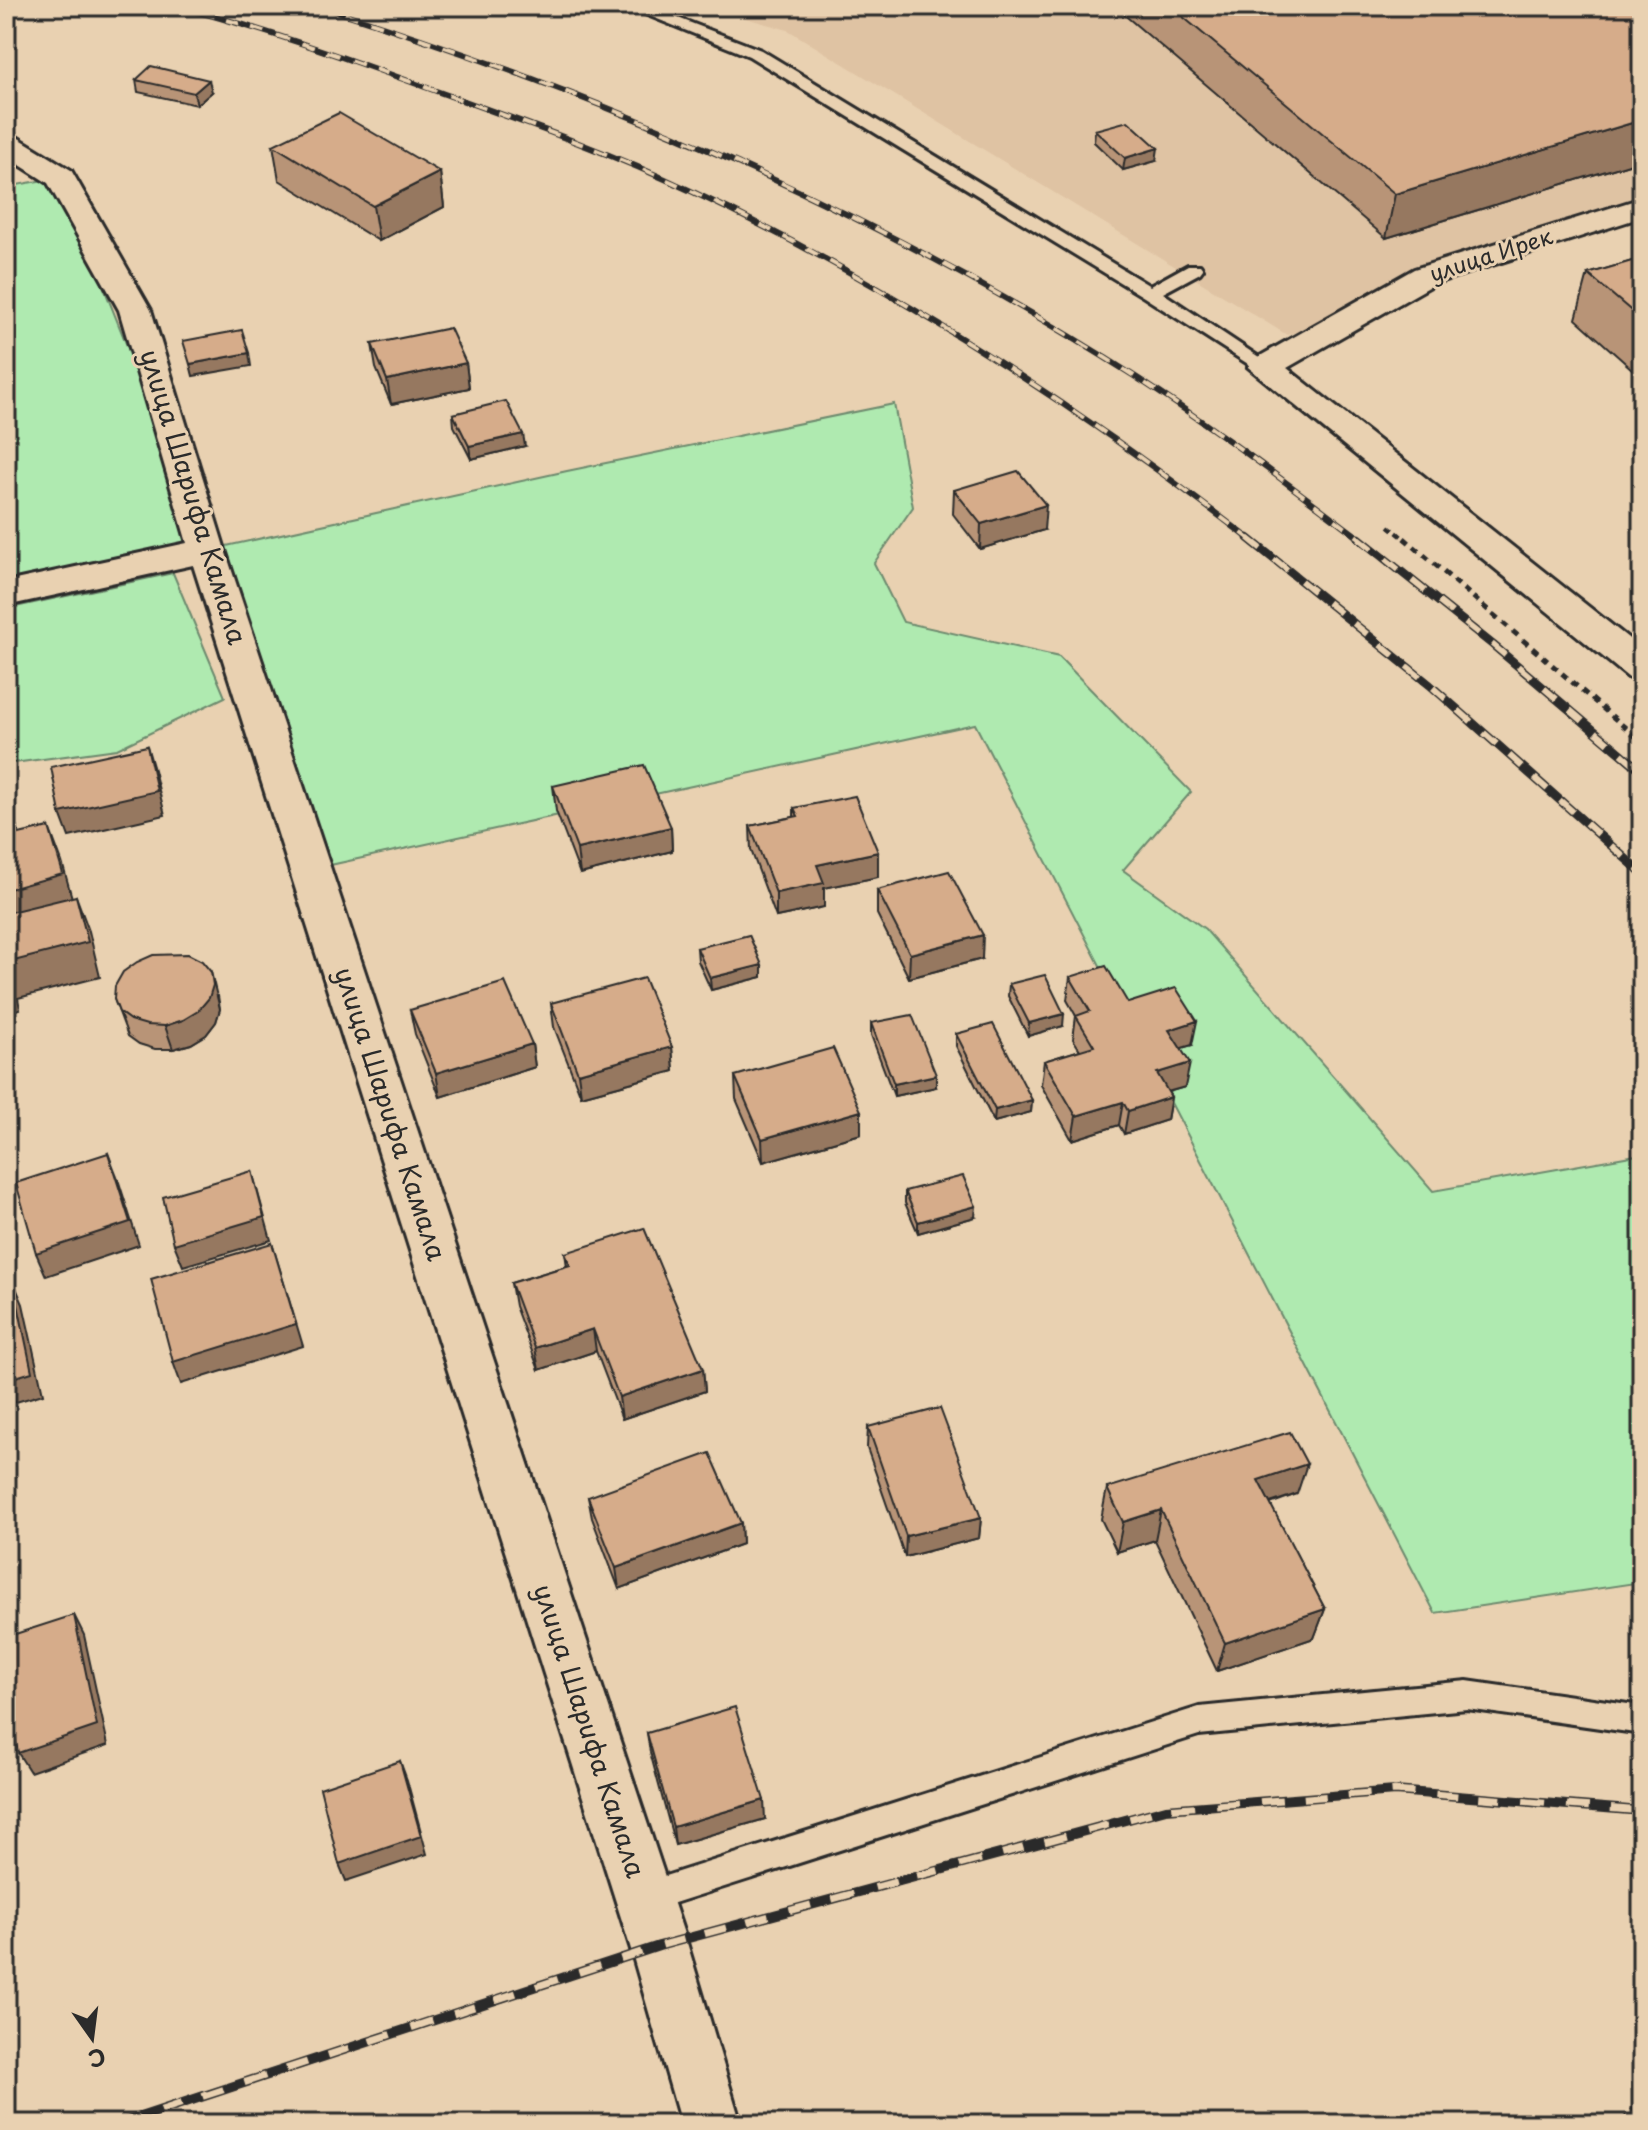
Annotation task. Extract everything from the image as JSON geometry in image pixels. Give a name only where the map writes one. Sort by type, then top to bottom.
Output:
[{"type":"street","name":"улица Шарифа Камала","points":[[6,143],[60,177],[135,310],[207,550],[643,1898],[711,2124]]},
{"type":"street","name":"улица Ирек","points":[[1265,367],[1425,276],[1642,207]]},
{"type":"street","points":[[1265,367],[1642,669]]},
{"type":"street","points":[[6,594],[207,550]]},
{"type":"lane","points":[[633,6],[755,53],[1150,293],[1265,367]]},
{"type":"lane","points":[[1150,293],[1194,269]]},
{"type":"lane","points":[[643,1898],[1199,1721],[1467,1695],[1642,1720]]},
{"type":"path","points":[[1381,519],[1642,742]]},
{"type":"path","points":[[1621,2124],[1642,2101]]},
{"type":"shaded area","points":[[702,6],[1642,6],[1642,217],[1287,335],[788,30]]},
{"type":"green space","points":[[60,177],[208,550],[567,471],[894,404],[913,507],[874,563],[903,622],[1059,657],[1191,792],[1123,870],[1205,929],[1433,1191],[1642,1154],[1642,1582],[1435,1613],[975,724],[312,869],[207,550],[6,594],[6,187]]},
{"type":"green space","points":[[173,573],[225,697],[117,749],[6,764],[6,609]]},
{"type":"building","points":[[1170,6],[1631,6],[1642,13],[1642,120],[1395,194]]},
{"type":"building","points":[[151,66],[209,80],[194,93],[136,80]]},
{"type":"building","points":[[339,113],[440,172],[373,206],[273,145]]},
{"type":"building","points":[[1128,121],[1158,148],[1125,158],[1095,130]]},
{"type":"building","points":[[1642,258],[1642,320],[1588,274]]},
{"type":"building","points":[[450,328],[466,363],[387,380],[372,344]]},
{"type":"building","points":[[242,330],[249,353],[190,364],[183,341]]},
{"type":"building","points":[[506,401],[523,434],[469,446],[453,414]]},
{"type":"building","points":[[1018,471],[1046,505],[981,524],[954,490]]},
{"type":"building","points":[[147,746],[157,791],[60,813],[51,767]]},
{"type":"building","points":[[644,765],[671,827],[577,849],[553,786]]},
{"type":"building","points":[[855,796],[878,852],[817,865],[824,883],[776,893],[750,826],[798,816],[794,808]]},
{"type":"building","points":[[14,818],[19,834],[49,827],[63,874],[6,890],[6,820]]},
{"type":"building","points":[[949,871],[983,935],[910,954],[877,890]]},
{"type":"building","points":[[76,896],[88,942],[6,963],[6,913]]},
{"type":"building","points":[[749,935],[762,965],[710,978],[697,948]]},
{"type":"building","points":[[188,954],[202,961],[211,972],[213,985],[209,998],[198,1011],[165,1026],[130,1020],[119,1012],[114,999],[115,986],[123,972],[153,955]]},
{"type":"building","points":[[1106,966],[1128,1003],[1176,988],[1197,1021],[1169,1030],[1190,1063],[1157,1073],[1171,1097],[1128,1111],[1123,1102],[1076,1116],[1044,1061],[1094,1046],[1076,1016],[1090,1011],[1070,977]]},
{"type":"building","points":[[1045,975],[1064,1014],[1029,1023],[1009,984]]},
{"type":"building","points":[[644,978],[672,1047],[578,1073],[551,1003]]},
{"type":"building","points":[[505,982],[532,1044],[436,1073],[410,1010]]},
{"type":"building","points":[[912,1015],[936,1075],[894,1084],[871,1023]]},
{"type":"building","points":[[993,1024],[1032,1100],[995,1110],[956,1034]]},
{"type":"building","points":[[833,1048],[861,1111],[762,1139],[735,1076]]},
{"type":"building","points":[[108,1153],[130,1222],[36,1253],[16,1183]]},
{"type":"building","points":[[252,1171],[264,1217],[174,1244],[163,1197]]},
{"type":"building","points":[[963,1176],[976,1206],[918,1222],[905,1191]]},
{"type":"building","points":[[644,1228],[703,1369],[619,1397],[593,1329],[535,1348],[511,1283],[570,1265],[565,1253]]},
{"type":"building","points":[[272,1243],[296,1324],[173,1362],[151,1279]]},
{"type":"building","points":[[13,1281],[32,1372],[6,1380],[6,1283]]},
{"type":"building","points":[[940,1408],[981,1518],[906,1536],[868,1427]]},
{"type":"building","points":[[1290,1432],[1307,1464],[1258,1480],[1325,1609],[1225,1643],[1161,1510],[1123,1522],[1107,1488]]},
{"type":"building","points":[[710,1453],[741,1523],[616,1568],[588,1497]]},
{"type":"building","points":[[74,1615],[97,1726],[18,1753],[6,1688],[6,1637]]},
{"type":"building","points":[[735,1707],[764,1800],[673,1827],[647,1733]]},
{"type":"building","points":[[400,1761],[421,1836],[339,1864],[320,1788]]},
{"type":"railway","points":[[177,6],[302,44],[559,136],[659,176],[765,227],[910,307],[1050,395],[1251,540]]},
{"type":"railway","points":[[320,6],[532,78],[738,163],[839,210],[938,261],[1131,374],[1248,455],[1362,540]]},
{"type":"railway","points":[[1248,538],[1430,685],[1642,873]]},
{"type":"railway","points":[[1359,538],[1493,645],[1642,771]]},
{"type":"railway","points":[[119,2124],[659,1946],[1166,1809],[1395,1791],[1642,1811]]}]
